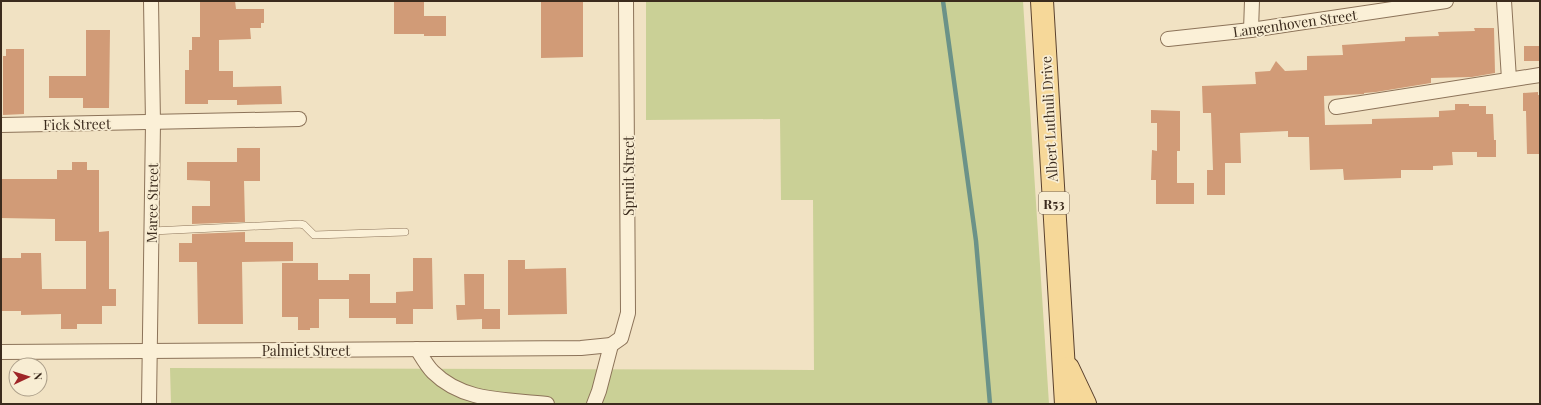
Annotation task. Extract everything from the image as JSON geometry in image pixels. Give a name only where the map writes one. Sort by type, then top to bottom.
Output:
[{"type":"main road","name":"Albert Luthuli Drive","points":[[1042,1],[1066,404]]},
{"type":"main road","points":[[1063,358],[1085,404]]},
{"type":"street","name":"Maree Street","points":[[149,404],[153,123],[152,1]]},
{"type":"street","name":"Spruit Street","points":[[611,345],[621,338],[628,313],[626,1]]},
{"type":"street","points":[[1251,30],[1252,1]]},
{"type":"street","name":"Langenhoven Street","points":[[1168,39],[1251,30],[1446,1]]},
{"type":"street","points":[[1504,1],[1509,79]]},
{"type":"street","points":[[1336,107],[1540,74]]},
{"type":"street","name":"Fick Street","points":[[1,125],[300,119]]},
{"type":"street","name":"Palmiet Street","points":[[1,352],[581,348],[611,345]]},
{"type":"street","points":[[594,404],[599,391],[611,345]]},
{"type":"street","points":[[417,349],[433,372],[453,387],[470,395],[483,398],[547,404]]},
{"type":"lane","points":[[152,231],[300,224],[304,225],[314,235],[405,232]]},
{"type":"green space","points":[[646,1],[1023,1],[1049,404],[171,404],[170,368],[814,370],[813,200],[781,200],[780,119],[646,120]]},
{"type":"building","points":[[200,1],[235,1],[236,9],[264,9],[264,23],[261,23],[261,28],[250,28],[251,39],[219,40],[219,71],[233,71],[233,87],[281,86],[282,104],[237,105],[237,100],[208,100],[208,104],[185,104],[185,70],[189,70],[189,50],[192,50],[192,37],[200,37]]},
{"type":"building","points":[[394,1],[424,1],[424,16],[446,16],[446,36],[394,34]]},
{"type":"building","points":[[541,1],[583,1],[583,57],[541,58]]},
{"type":"building","points":[[1474,28],[1494,28],[1495,73],[1472,77],[1431,78],[1431,83],[1364,94],[1324,96],[1325,125],[1372,124],[1372,119],[1439,117],[1439,111],[1455,110],[1455,104],[1486,106],[1486,114],[1493,114],[1496,157],[1477,157],[1477,152],[1452,152],[1453,165],[1433,166],[1433,170],[1401,170],[1401,178],[1344,180],[1343,169],[1310,170],[1309,137],[1288,137],[1288,131],[1240,133],[1241,163],[1225,163],[1225,195],[1207,195],[1207,170],[1213,170],[1211,113],[1203,113],[1202,86],[1256,84],[1255,72],[1270,71],[1276,61],[1285,71],[1307,70],[1307,56],[1343,55],[1342,45],[1405,41],[1405,37],[1439,36],[1438,32],[1475,31]]},
{"type":"building","points":[[86,30],[110,30],[109,108],[83,108],[83,98],[49,98],[49,76],[86,76]]},
{"type":"building","points":[[1524,46],[1540,46],[1540,61],[1524,61]]},
{"type":"building","points":[[6,49],[24,49],[24,114],[3,115],[3,56],[6,56]]},
{"type":"building","points":[[1538,92],[1538,95],[1540,95],[1540,154],[1527,154],[1526,111],[1523,111],[1523,93]]},
{"type":"building","points":[[1151,110],[1180,111],[1180,151],[1177,151],[1177,183],[1194,183],[1194,204],[1156,204],[1156,180],[1151,180],[1152,150],[1157,151],[1157,123],[1151,123]]},
{"type":"building","points":[[237,148],[260,148],[260,181],[244,181],[245,222],[192,224],[192,206],[210,206],[210,181],[187,180],[187,162],[237,162]]},
{"type":"building","points":[[72,162],[87,162],[87,170],[99,170],[99,232],[109,231],[109,289],[116,289],[116,306],[102,306],[102,324],[77,324],[77,329],[61,329],[61,314],[21,315],[21,311],[1,311],[1,258],[21,258],[21,253],[41,253],[42,289],[86,289],[86,241],[55,241],[55,219],[1,218],[1,179],[57,179],[57,170],[72,170]]},
{"type":"building","points":[[245,232],[245,242],[293,242],[293,261],[242,262],[243,324],[198,324],[197,262],[179,262],[179,243],[192,243],[192,234]]},
{"type":"building","points":[[413,258],[432,258],[433,309],[413,309],[413,324],[396,324],[396,318],[349,318],[349,299],[319,299],[319,328],[298,330],[298,317],[282,317],[282,263],[318,263],[318,280],[349,280],[349,274],[370,274],[370,303],[396,303],[396,292],[413,291]]},
{"type":"building","points":[[508,260],[525,260],[525,269],[566,268],[567,314],[508,315]]},
{"type":"building","points":[[464,274],[484,274],[484,309],[500,309],[500,329],[482,329],[482,319],[457,320],[456,305],[465,305]]},
{"type":"waterway","points":[[943,1],[976,241],[990,404]]}]
